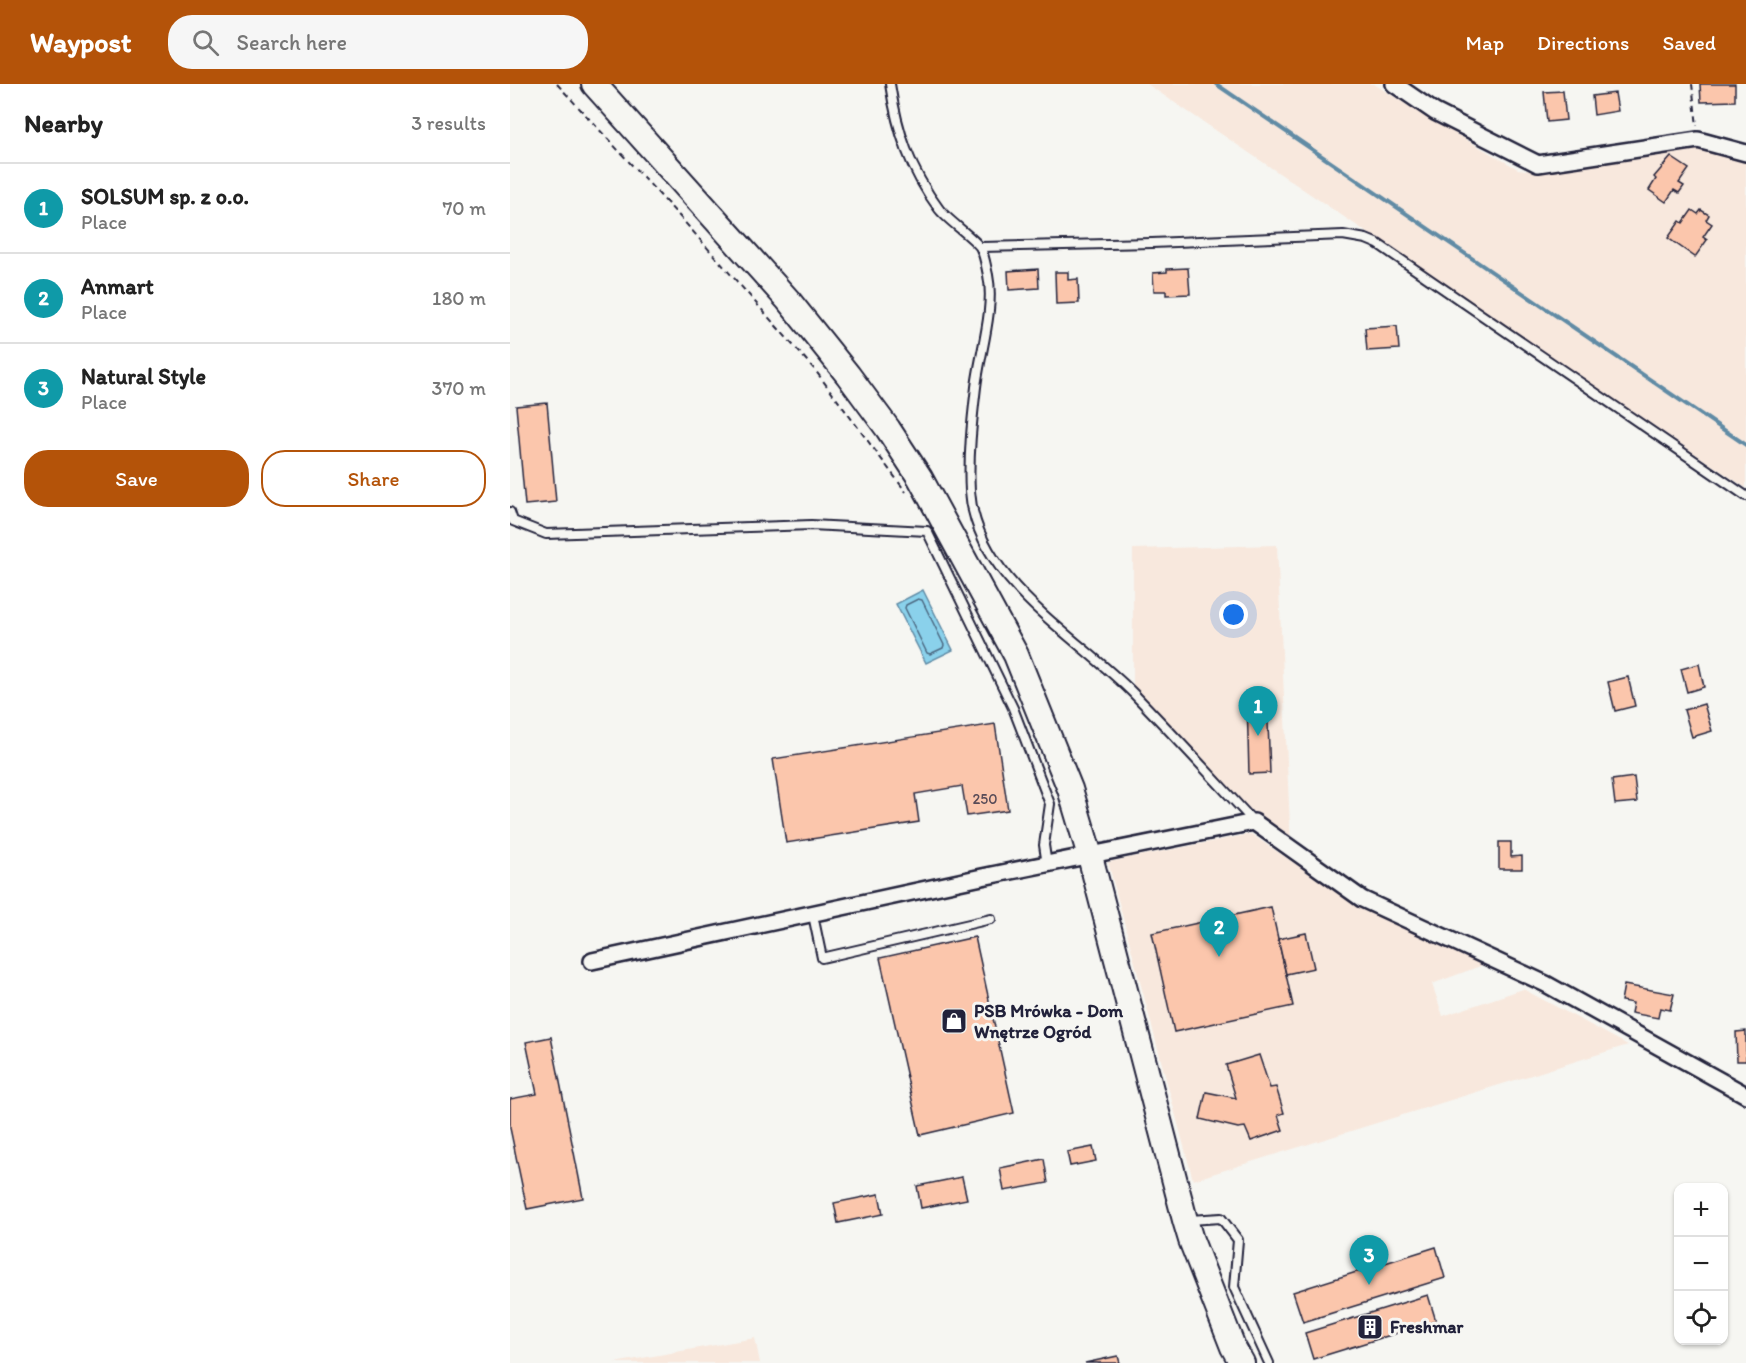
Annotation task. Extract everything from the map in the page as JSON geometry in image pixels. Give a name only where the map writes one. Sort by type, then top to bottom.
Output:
[{"type":"main road","points":[[594,84],[788,300],[848,375],[920,478],[1016,656],[1070,789],[1090,856],[1185,1220],[1233,1347],[1242,1363]]},
{"type":"street","points":[[1394,84],[1435,112],[1538,164],[1698,140],[1746,153]]},
{"type":"street","points":[[592,961],[813,915],[975,878],[1254,822],[1283,845],[1362,899],[1546,984],[1746,1095]]},
{"type":"lane","points":[[890,84],[898,129],[922,184],[941,211],[957,228],[981,247],[988,278],[988,312],[976,387],[971,446],[970,490],[974,516],[981,535],[1006,576],[1043,613],[1132,692],[1254,822]]},
{"type":"lane","points":[[981,247],[1343,235],[1366,239],[1395,256],[1746,496]]},
{"type":"lane","points":[[510,512],[513,521],[546,534],[811,525],[927,531],[1013,708],[1050,804],[1044,845],[1047,865]]},
{"type":"lane","points":[[813,915],[822,958],[991,919]]},
{"type":"lane","points":[[1185,1220],[1221,1218],[1238,1240],[1234,1287],[1269,1363]]},
{"type":"path","points":[[557,84],[681,218],[815,370],[908,494]]},
{"type":"path","points":[[1692,84],[1698,140]]},
{"type":"shaded area","points":[[1147,84],[1374,84],[1426,117],[1518,169],[1541,172],[1690,147],[1708,148],[1746,159],[1746,488]]},
{"type":"shaded area","points":[[1277,545],[1291,848],[1248,807],[1133,686],[1133,549]]},
{"type":"shaded area","points":[[1251,834],[1356,905],[1483,965],[1432,984],[1443,1016],[1523,989],[1628,1045],[1193,1180],[1108,862]]},
{"type":"shaded area","points":[[755,1338],[760,1363],[614,1363]]},
{"type":"water","points":[[923,590],[953,650],[926,663],[896,604]]},
{"type":"building","points":[[1700,84],[1735,84],[1735,101],[1701,102]]},
{"type":"building","points":[[1563,91],[1566,120],[1547,122],[1544,92]]},
{"type":"building","points":[[1615,93],[1618,111],[1594,115],[1592,96]]},
{"type":"building","points":[[1671,157],[1689,169],[1679,183],[1684,186],[1679,193],[1674,190],[1666,202],[1649,190],[1656,179],[1654,177]]},
{"type":"building","points":[[1692,210],[1698,214],[1701,210],[1709,215],[1706,220],[1712,224],[1703,237],[1707,240],[1695,257],[1668,238],[1680,221],[1683,223]]},
{"type":"building","points":[[1188,268],[1190,294],[1166,295],[1166,291],[1154,291],[1153,273],[1167,272],[1167,269]]},
{"type":"building","points":[[1038,269],[1039,288],[1009,290],[1008,271]]},
{"type":"building","points":[[1055,272],[1068,272],[1068,280],[1078,279],[1079,303],[1056,304]]},
{"type":"building","points":[[1397,326],[1399,349],[1367,351],[1365,328]]},
{"type":"building","points":[[547,403],[556,502],[525,505],[516,406]]},
{"type":"building","points":[[1699,664],[1704,687],[1687,692],[1681,669]]},
{"type":"building","points":[[1628,677],[1635,706],[1615,711],[1608,682]]},
{"type":"building","points":[[1267,698],[1270,773],[1249,774],[1247,699]]},
{"type":"building","points":[[1704,704],[1712,731],[1692,737],[1684,710]]},
{"type":"building","points":[[995,724],[1008,810],[967,816],[962,786],[915,794],[919,822],[786,843],[773,759]]},
{"type":"building","points":[[1634,777],[1637,802],[1615,804],[1612,780]]},
{"type":"building","points":[[1499,842],[1511,842],[1511,857],[1522,856],[1522,869],[1499,869]]},
{"type":"building","points":[[1271,907],[1293,1006],[1174,1032],[1152,933]]},
{"type":"building","points":[[1306,933],[1314,968],[1286,974],[1278,939]]},
{"type":"building","points":[[975,937],[1014,1113],[920,1135],[880,958]]},
{"type":"building","points":[[1624,985],[1674,994],[1670,1010],[1660,1008],[1658,1018],[1631,1013],[1633,1003],[1621,1001]]},
{"type":"building","points":[[1746,1031],[1746,1061],[1737,1061],[1736,1032]]},
{"type":"building","points":[[551,1037],[583,1198],[527,1209],[510,1128],[510,1099],[537,1094],[526,1042]]},
{"type":"building","points":[[1259,1055],[1270,1088],[1276,1087],[1284,1113],[1278,1115],[1283,1130],[1251,1141],[1245,1127],[1238,1128],[1200,1119],[1206,1092],[1236,1098],[1226,1065]]},
{"type":"building","points":[[1093,1147],[1096,1161],[1070,1166],[1067,1152]]},
{"type":"building","points":[[1044,1159],[1048,1183],[1004,1191],[1000,1168]]},
{"type":"building","points":[[962,1177],[967,1199],[921,1208],[917,1186]]},
{"type":"building","points":[[879,1194],[883,1214],[838,1223],[834,1203]]},
{"type":"building","points":[[1436,1247],[1445,1278],[1303,1322],[1293,1292]]},
{"type":"building","name":"Freshmar","points":[[1428,1295],[1436,1321],[1313,1359],[1305,1333]]},
{"type":"building","points":[[1118,1356],[1120,1363],[1085,1363]]},
{"type":"waterway","points":[[1216,84],[1746,445]]},
{"type":"place","name":"SOLSUM sp. z o.o.","points":[[1258,736]]},
{"type":"place","name":"Anmart","points":[[1219,957]]},
{"type":"place","name":"PSB Mrówka - Dom Wnętrze Ogród","points":[[954,1021]]},
{"type":"place","name":"Natural Style","points":[[1369,1285]]},
{"type":"place","name":"Freshmar","points":[[1370,1327]]}]
